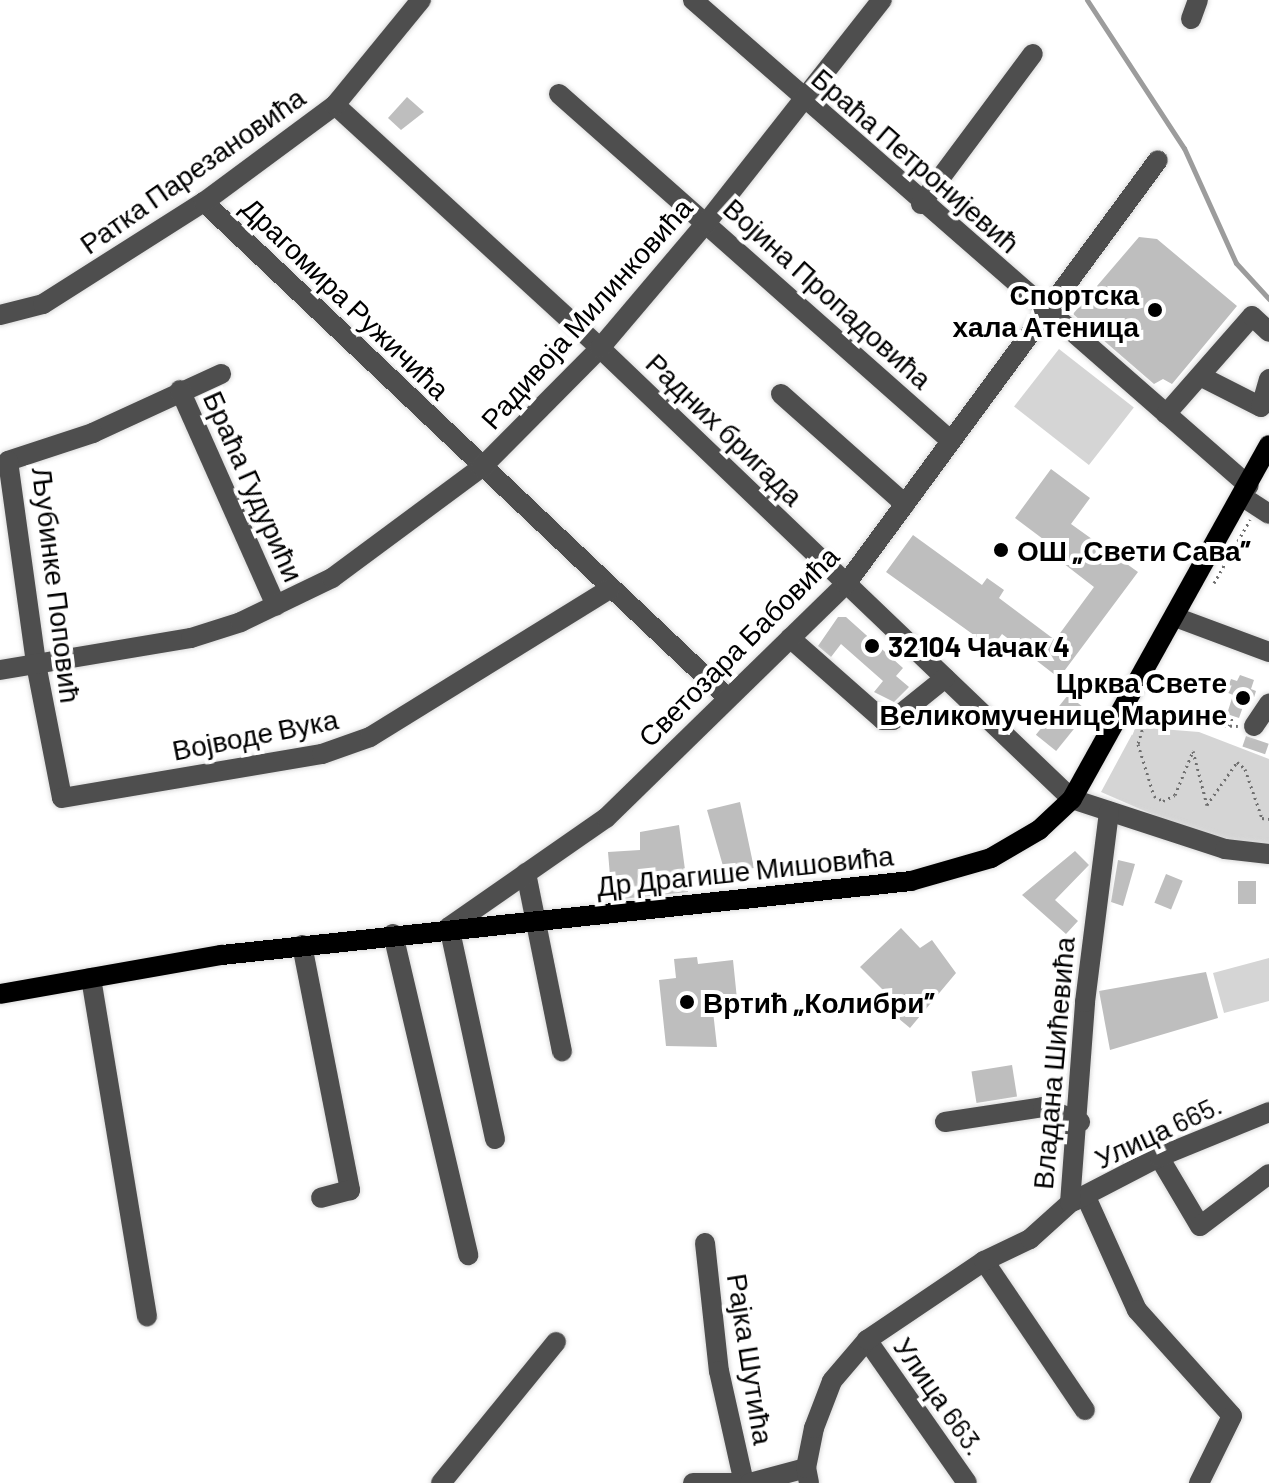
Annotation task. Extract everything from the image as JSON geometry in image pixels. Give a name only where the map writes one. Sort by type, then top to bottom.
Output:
[{"type":"main road","name":"Др Драгише Мишовића","points":[[0,994],[302,945],[935,877],[1008,849],[1072,799],[1246,492],[1269,445]]},
{"type":"street","name":"Ратка Парезановића","points":[[0,315],[43,304],[204,202],[335,105],[421,0]]},
{"type":"street","name":"Браћа Петронијевић","points":[[693,0],[921,204],[1166,414],[1269,514]]},
{"type":"street","name":"Радивоја Милинковића","points":[[0,670],[191,638],[276,606],[332,578],[482,467],[600,348],[707,222],[882,0]]},
{"type":"street","points":[[921,204],[1033,54]]},
{"type":"street","name":"Војина Пропадовића","points":[[559,94],[950,440]]},
{"type":"street","name":"Радних бригада","points":[[335,105],[600,348],[1072,799]]},
{"type":"street","name":"Светозара Бабовића","points":[[449,927],[606,818],[846,584],[1158,160]]},
{"type":"street","name":"Драгомира Ружичића","points":[[204,202],[728,698]]},
{"type":"street","points":[[1166,414],[1252,316],[1269,332]]},
{"type":"street","name":"Љубинке Поповић","points":[[62,798],[36,664],[8,461],[93,433],[180,390],[221,374]]},
{"type":"street","points":[[1200,376],[1261,407],[1269,379]]},
{"type":"street","name":"Браћа Гудурићи","points":[[180,390],[276,606]]},
{"type":"street","points":[[781,394],[905,504]]},
{"type":"street","name":"Војводе Вука","points":[[62,798],[322,754],[370,737],[610,589]]},
{"type":"street","points":[[1175,617],[1269,652]]},
{"type":"street","points":[[790,638],[883,720],[893,720],[945,678]]},
{"type":"street","points":[[1254,726],[1269,704]]},
{"type":"street","points":[[1072,799],[1225,849],[1269,854]]},
{"type":"street","name":"Владана Шићевића","points":[[808,1476],[832,1381],[867,1340],[984,1261],[1030,1239],[1078,1200],[1085,1002],[1109,812]]},
{"type":"street","points":[[526,873],[538,918],[562,1051]]},
{"type":"street","points":[[449,927],[495,1139]]},
{"type":"street","points":[[393,934],[468,1255]]},
{"type":"street","points":[[302,945],[350,1190],[321,1198]]},
{"type":"street","points":[[91,978],[147,1316]]},
{"type":"street","points":[[945,1122],[1043,1107],[1080,1122]]},
{"type":"street","name":"Улица 665.","points":[[1078,1200],[1159,1157],[1269,1112]]},
{"type":"street","points":[[1159,1157],[1200,1226],[1269,1174]]},
{"type":"street","points":[[1078,1200],[1137,1310],[1232,1416],[1199,1483]]},
{"type":"street","name":"Рајка Шутића","points":[[705,1243],[719,1371],[747,1483]]},
{"type":"street","points":[[984,1261],[1085,1410]]},
{"type":"street","name":"Улица 663.","points":[[867,1340],[967,1483]]},
{"type":"street","points":[[441,1483],[556,1342]]},
{"type":"street","points":[[747,1483],[808,1476]]},
{"type":"street","points":[[693,1483],[735,1483]]},
{"type":"path","points":[[1229,726],[1233,716]]},
{"type":"path","points":[[1134,721],[1144,724],[1254,726]]},
{"type":"path","points":[[1144,724],[1138,744],[1154,796],[1163,801],[1175,795],[1193,751],[1204,802],[1212,802],[1237,762],[1245,769],[1262,818],[1269,819]]},
{"type":"shaded area","points":[[1059,349],[1134,407],[1089,465],[1014,407]]},
{"type":"shaded area","points":[[1136,727],[1199,732],[1269,759],[1269,846],[1209,839],[1101,792]]},
{"type":"shaded area","points":[[1269,958],[1269,1001],[1224,1013],[1213,973]]},
{"type":"building","points":[[407,97],[424,112],[401,130],[388,118]]},
{"type":"building","name":"Спортска хала Атеница","points":[[1139,237],[1157,239],[1237,306],[1172,384],[1163,379],[1154,384],[1073,314]]},
{"type":"building","points":[[1051,469],[1090,498],[1071,524],[1138,572],[1059,678],[1002,634],[992,648],[886,572],[913,535],[982,585],[987,578],[1004,590],[999,598],[1055,640],[1094,587],[1063,563],[1067,557],[1015,518]]},
{"type":"building","points":[[838,617],[846,617],[903,668],[896,676],[909,687],[894,702],[874,692],[883,681],[841,644],[831,657],[818,646]]},
{"type":"building","name":"Црква Свете Великомученице Марине","points":[[1240,675],[1254,680],[1251,689],[1256,691],[1252,704],[1245,701],[1239,718],[1227,714],[1233,695],[1226,692],[1231,679],[1237,681]]},
{"type":"building","points":[[1068,695],[1088,711],[1056,751],[1036,735]]},
{"type":"building","points":[[1246,736],[1269,744],[1265,754],[1242,746]]},
{"type":"building","points":[[740,802],[754,868],[725,873],[707,810]]},
{"type":"building","points":[[679,825],[688,892],[612,900],[608,852],[640,850],[640,832]]},
{"type":"building","points":[[1075,851],[1089,865],[1055,900],[1078,921],[1066,934],[1022,895]]},
{"type":"building","points":[[1118,860],[1135,864],[1123,906],[1111,902]]},
{"type":"building","points":[[1166,874],[1183,881],[1171,909],[1154,903]]},
{"type":"building","points":[[1238,881],[1256,881],[1256,904],[1238,904]]},
{"type":"building","points":[[901,928],[920,948],[932,940],[956,973],[910,1028],[875,999],[883,990],[860,967]]},
{"type":"building","name":"Вртић „Колибри”","points":[[697,957],[698,964],[733,960],[737,999],[712,1002],[717,1047],[666,1046],[659,980],[676,978],[674,959]]},
{"type":"building","points":[[1206,972],[1218,1018],[1110,1050],[1099,991]]},
{"type":"building","points":[[1012,1065],[1017,1097],[977,1103],[972,1071]]},
{"type":"waterway","points":[[1087,0],[1184,148],[1236,263],[1269,299]]},
{"type":"place","name":"Спортска хала Атеница","points":[[1155,310]]},
{"type":"place","name":"ОШ „Свети Сава”","points":[[1001,550]]},
{"type":"place","name":"32104 Чачак 4","points":[[872,646]]},
{"type":"place","name":"Црква Свете Великомученице Марине","points":[[1243,698]]},
{"type":"place","name":"Вртић „Колибри”","points":[[687,1002]]}]
